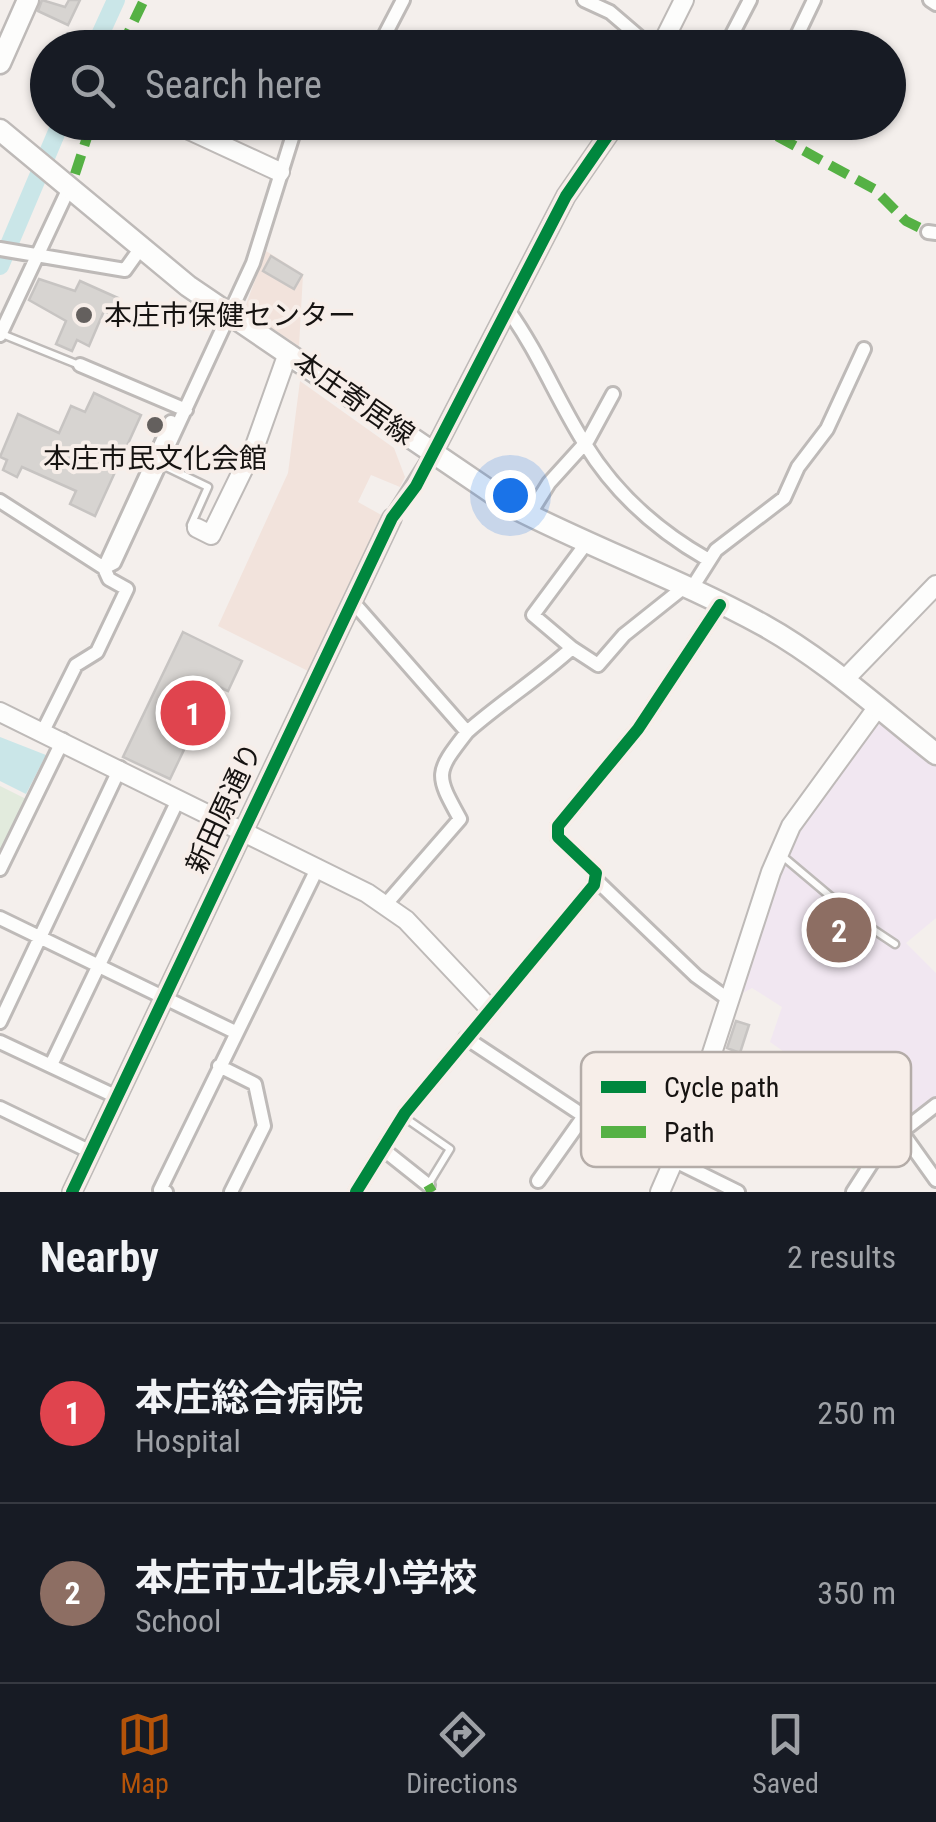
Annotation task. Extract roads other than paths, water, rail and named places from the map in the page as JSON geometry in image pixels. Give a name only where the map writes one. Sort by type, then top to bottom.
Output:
[{"type":"main road","points":[[0,63],[28,0]]},
{"type":"main road","name":"本庄寄居線","points":[[0,130],[229,315],[433,453],[529,516],[785,638],[935,751]]},
{"type":"street","points":[[387,30],[403,0]]},
{"type":"street","points":[[584,0],[613,6],[635,30]]},
{"type":"street","points":[[669,30],[684,0]]},
{"type":"street","points":[[735,30],[750,0]]},
{"type":"street","points":[[800,30],[814,0]]},
{"type":"street","points":[[211,140],[280,172]]},
{"type":"street","points":[[104,568],[182,409],[214,332],[229,315],[253,263],[291,140]]},
{"type":"street","points":[[433,453],[566,196],[605,140]]},
{"type":"street","points":[[0,334],[68,187]]},
{"type":"street","points":[[0,250],[125,270],[135,256]]},
{"type":"street","points":[[508,310],[535,348],[585,445],[642,515],[707,559]]},
{"type":"street","points":[[585,545],[533,615],[598,664],[624,635],[686,590],[707,559],[784,498],[798,467],[827,429],[864,349]]},
{"type":"street","points":[[197,528],[211,535],[256,443],[288,353]]},
{"type":"street","points":[[80,366],[182,409]]},
{"type":"street","points":[[529,516],[549,484],[585,445],[613,394]]},
{"type":"street","name":"新田原通り","points":[[72,1192],[392,518],[433,453]]},
{"type":"street","points":[[0,501],[104,568],[109,580],[127,589],[97,652],[76,665],[43,730]]},
{"type":"street","points":[[844,680],[933,593]]},
{"type":"street","points":[[352,600],[467,732]]},
{"type":"street","points":[[356,1192],[403,1117],[595,879],[596,873],[558,837],[558,826],[638,730],[720,605]]},
{"type":"street","points":[[386,904],[460,820],[439,776],[442,764],[467,732],[498,704],[532,684],[572,648]]},
{"type":"street","points":[[710,1052],[779,853],[792,826],[877,708]]},
{"type":"street","points":[[0,712],[120,768],[386,904],[489,1008]]},
{"type":"street","points":[[0,870],[63,740]]},
{"type":"street","points":[[0,1022],[120,768]]},
{"type":"street","points":[[51,1065],[178,800]]},
{"type":"street","points":[[166,1192],[160,1190],[318,867]]},
{"type":"street","points":[[595,879],[696,976],[728,999]]},
{"type":"street","points":[[0,918],[236,1032]]},
{"type":"street","points":[[466,1038],[581,1114]]},
{"type":"street","points":[[0,1042],[117,1097]]},
{"type":"street","points":[[220,1066],[256,1084],[264,1126],[231,1192]]},
{"type":"street","points":[[911,1123],[936,1105]]},
{"type":"street","points":[[0,1108],[91,1152]]},
{"type":"street","points":[[534,1186],[581,1120]]},
{"type":"street","points":[[911,1146],[936,1180]]},
{"type":"street","points":[[384,1150],[428,1185]]},
{"type":"street","points":[[660,1192],[671,1167]]},
{"type":"street","points":[[686,1167],[738,1192]]},
{"type":"street","points":[[854,1192],[869,1167]]},
{"type":"lane","points":[[0,334],[80,366]]},
{"type":"lane","points":[[156,463],[208,487],[191,525],[197,528]]},
{"type":"lane","points":[[779,853],[856,918],[895,944]]},
{"type":"lane","points":[[403,1117],[450,1149],[428,1185]]},
{"type":"water","points":[[0,737],[46,755],[26,794],[0,781]]},
{"type":"waterway","points":[[102,30],[116,0]]},
{"type":"waterway","points":[[0,266],[53,140]]},
{"type":"place","name":"本庄市保健センター","points":[[84,315]]},
{"type":"place","name":"本庄市民文化会館","points":[[155,425]]},
{"type":"place","name":"本庄総合病院","points":[[193,713]]},
{"type":"place","name":"本庄市立北泉小学校","points":[[839,930]]}]
